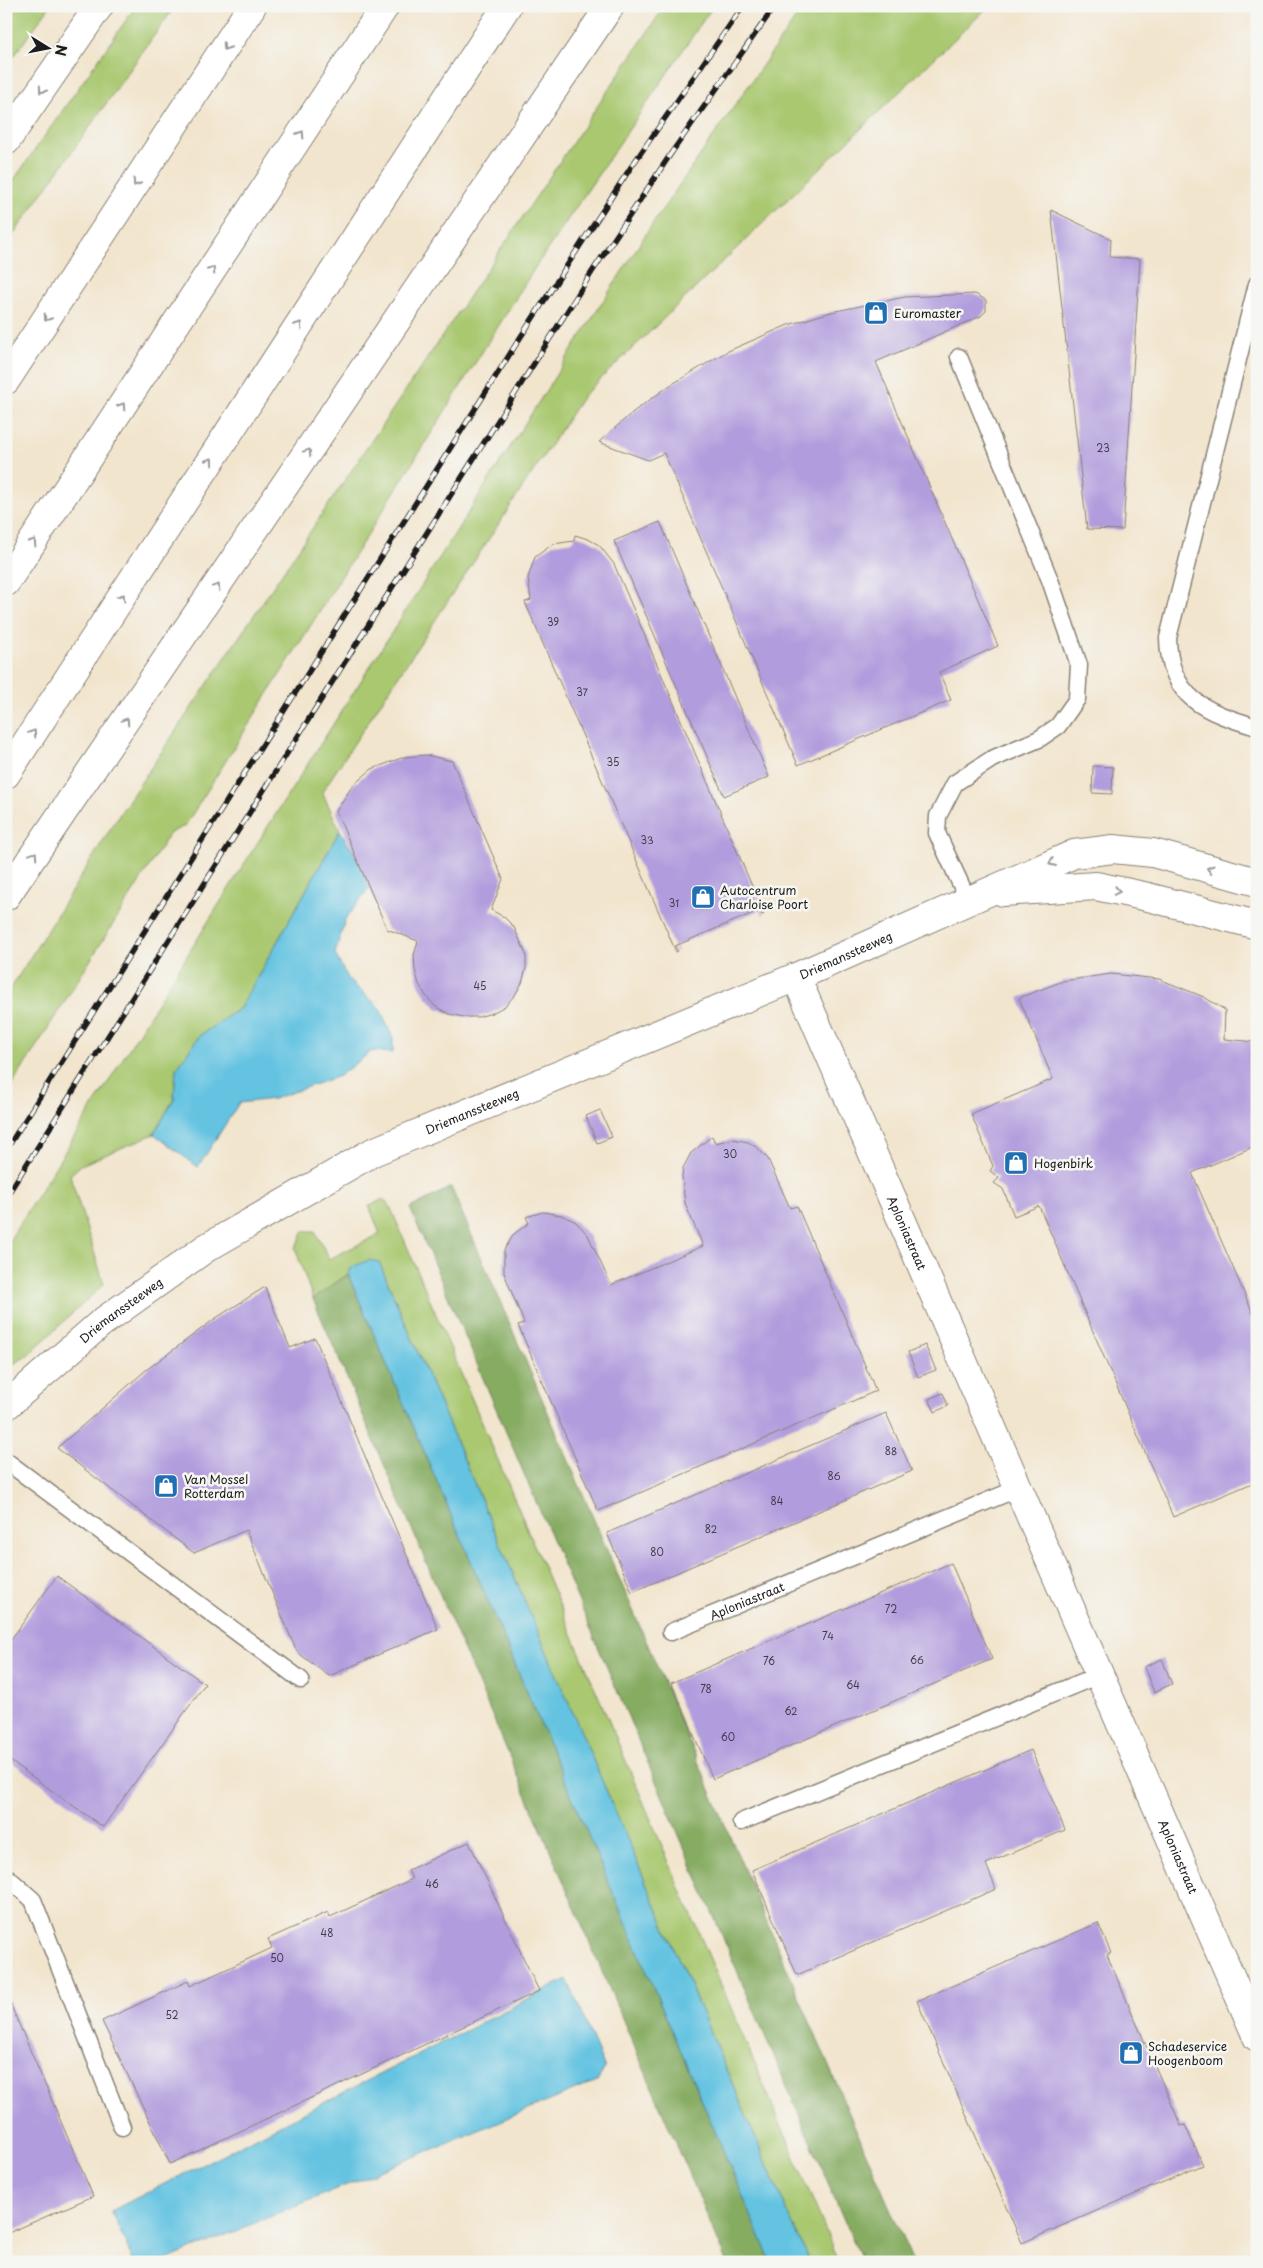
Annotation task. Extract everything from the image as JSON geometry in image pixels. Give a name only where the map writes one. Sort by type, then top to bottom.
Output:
[{"type":"main road","points":[[6,141],[99,6]]},
{"type":"main road","points":[[6,380],[252,6]]},
{"type":"main road","points":[[6,582],[385,6]]},
{"type":"main road","points":[[6,774],[507,6]]},
{"type":"main road","points":[[6,896],[610,6]]},
{"type":"main road","name":"Driemanssteeweg","points":[[6,1406],[101,1323],[206,1248],[373,1152],[796,977],[1074,854],[1112,849],[1153,853],[1257,882]]},
{"type":"main road","name":"Driemanssteeweg","points":[[975,897],[1096,886],[1148,897],[1257,925]]},
{"type":"main road","name":"Aploniastraat","points":[[796,977],[1257,2036]]},
{"type":"lane","points":[[1257,284],[1168,638],[1171,666],[1180,686],[1189,697],[1200,706],[1227,718],[1257,727]]},
{"type":"lane","points":[[959,357],[1050,580],[1079,665],[1077,699],[1058,726],[1039,739],[992,759],[956,784],[938,816],[937,833],[975,897]]},
{"type":"lane","points":[[6,1462],[301,1680]]},
{"type":"lane","name":"Aploniastraat","points":[[671,1632],[1019,1488]]},
{"type":"lane","points":[[741,1822],[1099,1675]]},
{"type":"lane","points":[[6,1876],[33,1900],[122,2127]]},
{"type":"green space","points":[[6,6],[50,6],[6,67]]},
{"type":"green space","points":[[136,6],[175,6],[6,245],[6,191]]},
{"type":"green space","points":[[665,6],[713,6],[536,266],[185,826],[170,833],[6,1095],[6,996],[121,812]]},
{"type":"green space","points":[[804,6],[989,6],[583,396],[322,792],[340,830],[240,1008],[199,1036],[176,1069],[174,1099],[154,1134],[81,1165],[70,1175],[104,1284],[27,1356],[8,1367],[6,1246],[251,853],[653,223]]},
{"type":"green space","points":[[451,1187],[913,2262],[862,2262],[410,1208]]},
{"type":"green space","points":[[383,1199],[389,1204],[839,2262],[809,2262],[379,1262],[352,1267],[348,1274],[313,1299],[295,1248],[304,1231],[315,1231],[329,1259],[380,1234],[369,1206]]},
{"type":"green space","points":[[348,1274],[771,2262],[727,2262],[313,1299]]},
{"type":"water","points":[[340,830],[372,884],[345,920],[335,954],[348,979],[380,1008],[393,1039],[393,1053],[372,1051],[339,1076],[273,1099],[239,1103],[198,1167],[154,1134],[174,1099],[176,1069],[199,1036],[240,1008]]},
{"type":"water","points":[[369,1260],[379,1262],[809,2262],[771,2262],[348,1274],[352,1267]]},
{"type":"water","points":[[567,1979],[605,2068],[597,2081],[161,2262],[134,2262],[111,2211]]},
{"type":"building","points":[[1051,210],[1111,239],[1110,257],[1140,259],[1123,530],[1087,529]]},
{"type":"building","points":[[975,294],[986,300],[986,311],[981,316],[876,362],[998,646],[939,672],[951,700],[798,765],[664,453],[648,460],[599,442],[633,412],[669,386],[726,352],[788,325],[831,312],[905,297]]},
{"type":"building","points":[[660,522],[769,777],[724,796],[614,541]]},
{"type":"building","points":[[575,535],[599,545],[614,564],[764,914],[762,915],[760,910],[675,946],[678,951],[676,952],[525,602],[531,600],[528,578],[535,557],[553,544],[574,541]]},
{"type":"building","points":[[426,755],[452,761],[503,879],[491,910],[504,917],[514,927],[526,954],[526,968],[522,983],[515,995],[505,1006],[492,1013],[478,1017],[449,1014],[436,1007],[426,996],[419,984],[415,970],[414,955],[418,941],[387,929],[336,811],[353,785],[372,769],[404,757]]},
{"type":"building","points":[[1093,766],[1113,767],[1112,794],[1092,793]]},
{"type":"building","points":[[1111,974],[1159,979],[1204,997],[1225,1010],[1224,1039],[1257,1042],[1257,1145],[1192,1173],[1257,1323],[1257,1481],[1173,1517],[1039,1206],[1014,1216],[1003,1189],[994,1183],[999,1178],[990,1171],[993,1166],[971,1114],[1053,1079],[1019,998],[1063,981]]},
{"type":"building","points":[[600,1110],[612,1137],[597,1143],[586,1116]]},
{"type":"building","points":[[712,1136],[715,1143],[733,1139],[748,1142],[758,1148],[768,1159],[790,1208],[797,1206],[876,1391],[598,1511],[518,1325],[524,1323],[504,1273],[504,1250],[514,1234],[529,1223],[526,1217],[543,1212],[561,1215],[576,1222],[588,1235],[611,1285],[703,1246],[685,1203],[682,1177],[683,1168],[691,1153]]},
{"type":"building","points":[[265,1287],[290,1348],[315,1338],[438,1629],[329,1676],[297,1652],[246,1530],[194,1553],[57,1448],[146,1370],[216,1318]]},
{"type":"building","points":[[925,1345],[936,1370],[918,1377],[908,1352]]},
{"type":"building","points":[[943,1393],[948,1406],[935,1412],[929,1399]]},
{"type":"building","points":[[886,1413],[912,1471],[632,1592],[607,1533]]},
{"type":"building","points":[[951,1563],[992,1659],[713,1779],[671,1683]]},
{"type":"building","points":[[57,1576],[205,1684],[103,1827],[6,1758],[6,1662],[11,1655],[6,1652],[6,1646]]},
{"type":"building","points":[[1162,1659],[1172,1684],[1154,1692],[1144,1667]]},
{"type":"building","points":[[1031,1750],[1065,1830],[986,1864],[996,1889],[797,1975],[752,1870]]},
{"type":"building","points":[[469,1842],[539,1991],[170,2164],[102,2021],[188,1981],[190,1986],[272,1948],[268,1939],[328,1912],[330,1917],[412,1879],[408,1870]]},
{"type":"building","points":[[1098,1923],[1111,1953],[1107,1955],[1181,2126],[1185,2125],[1203,2165],[1022,2243],[917,2001]]},
{"type":"building","points":[[6,1994],[93,2196],[6,2234]]},
{"type":"railway","points":[[6,1150],[520,338],[631,167],[743,6]]},
{"type":"railway","points":[[6,1197],[592,272],[672,152],[775,6]]},
{"type":"place","name":"Euromaster","points":[[876,313]]},
{"type":"place","name":"Autocentrum Charloise Poort","points":[[703,897]]},
{"type":"place","name":"Hogenbirk","points":[[1016,1163]]},
{"type":"place","name":"Van Mossel Rotterdam","points":[[166,1486]]},
{"type":"place","name":"Schadeservice Hoogenboom","points":[[1131,2053]]}]
